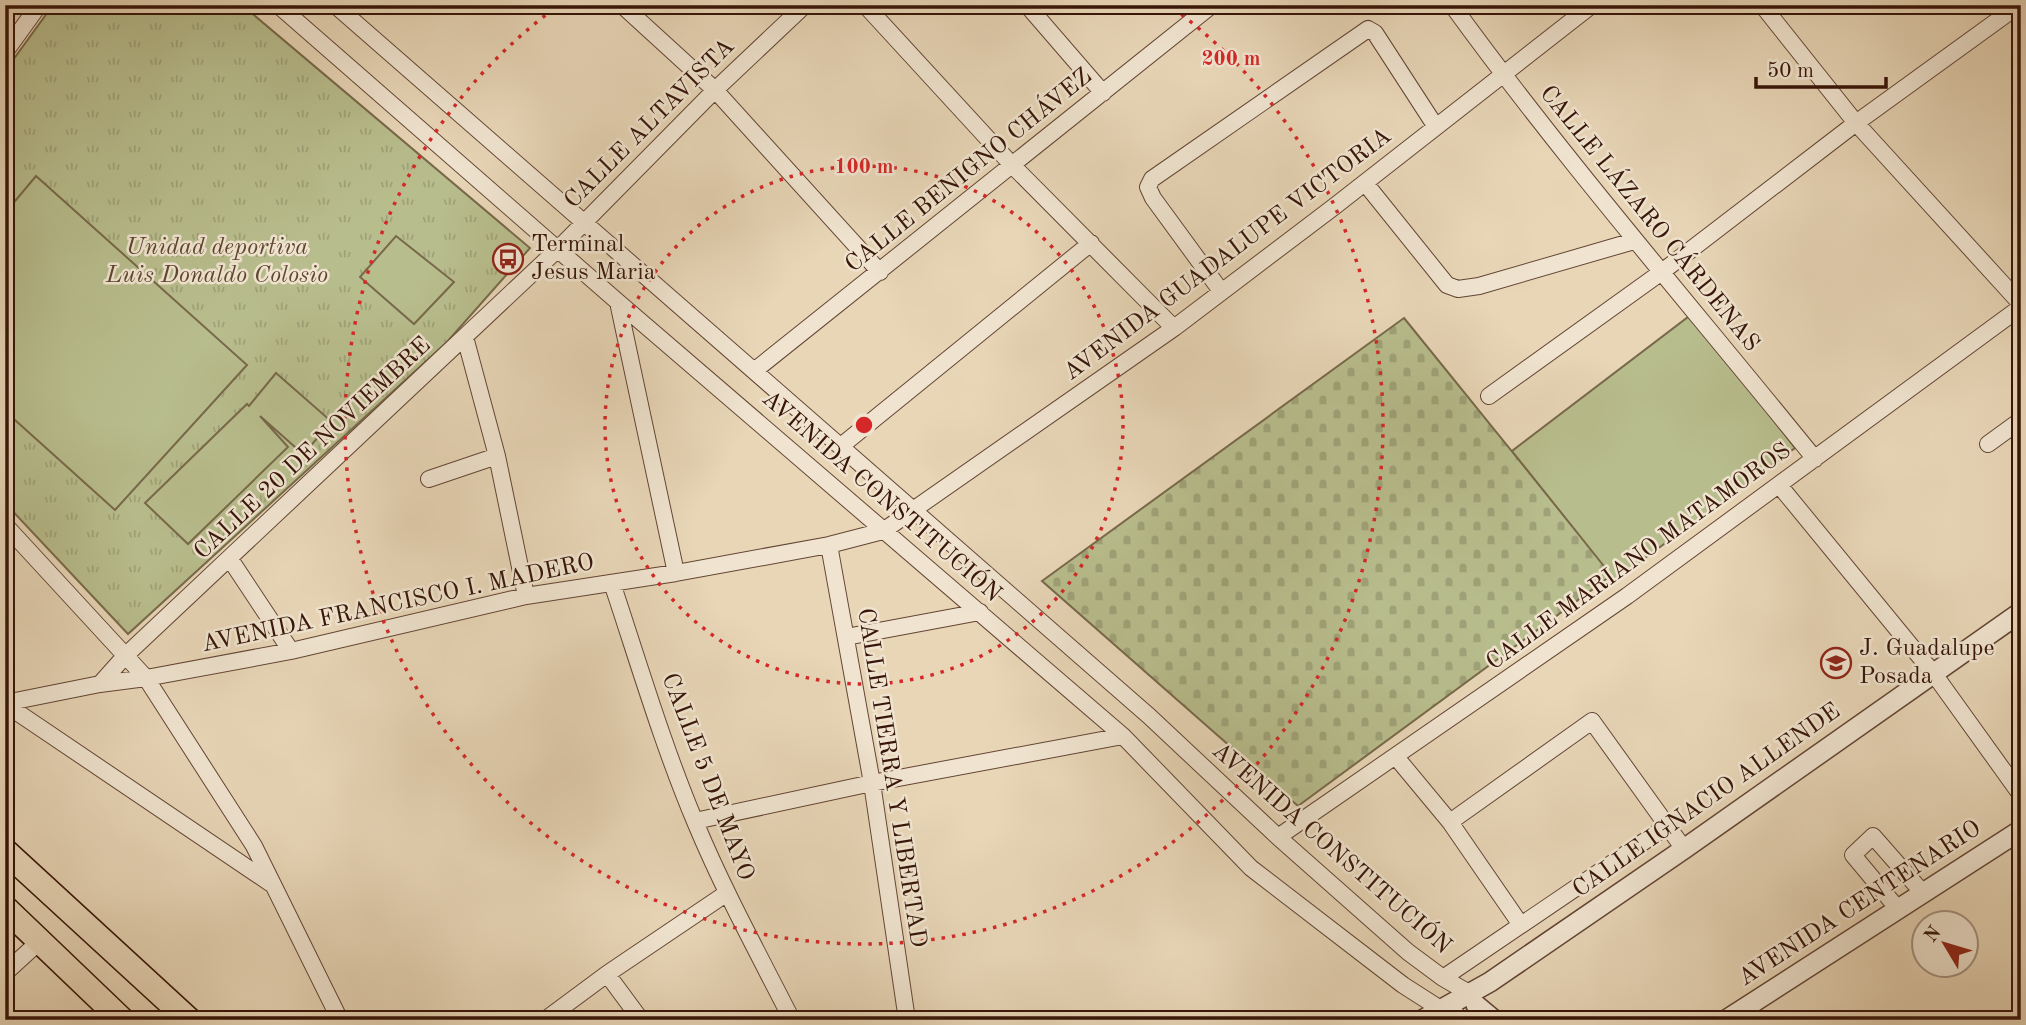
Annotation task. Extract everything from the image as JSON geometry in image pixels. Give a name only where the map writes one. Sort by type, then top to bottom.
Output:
[{"type":"main road","points":[[5,850],[189,1020]]},
{"type":"main road","points":[[5,908],[122,1020]]},
{"type":"street","points":[[5,52],[38,5]]},
{"type":"street","name":"AVENIDA CONSTITUCIÓN","points":[[278,5],[618,302],[1123,736],[1251,868],[1403,985],[1449,1015]]},
{"type":"street","name":"AVENIDA CONSTITUCIÓN","points":[[335,5],[1149,716],[1278,837],[1408,952],[1472,999]]},
{"type":"street","points":[[622,5],[715,90],[880,272]]},
{"type":"street","name":"CALLE ALTAVISTA","points":[[559,248],[715,90],[805,5]]},
{"type":"street","points":[[865,5],[1012,165],[1174,328]]},
{"type":"street","points":[[1027,5],[1102,93]]},
{"type":"street","name":"CALLE BENIGNO CHÁVEZ","points":[[754,371],[1212,5]]},
{"type":"street","name":"CALLE LÁZARO CÁRDENAS","points":[[1452,5],[1503,75],[1634,241],[1662,271],[1815,458]]},
{"type":"street","name":"AVENIDA GUADALUPE VICTORIA","points":[[883,531],[1174,328],[1592,5]]},
{"type":"street","points":[[1762,5],[1856,123],[2021,305]]},
{"type":"street","points":[[1489,396],[1662,271],[1856,123],[2019,5]]},
{"type":"street","points":[[1221,291],[1153,198],[1148,187],[1152,179],[1368,29],[1375,33],[1436,127]]},
{"type":"street","points":[[1365,183],[1447,285],[1458,289],[1479,286],[1634,241]]},
{"type":"street","points":[[841,446],[1091,243]]},
{"type":"street","name":"CALLE 20 DE NOVIEMBRE","points":[[100,684],[125,656],[559,248]]},
{"type":"street","points":[[618,302],[676,573]]},
{"type":"street","name":"CALLE MARIANO MATAMOROS","points":[[1278,837],[1627,596],[2021,305]]},
{"type":"street","points":[[465,337],[497,456],[526,596]]},
{"type":"street","points":[[1988,444],[2021,420]]},
{"type":"street","points":[[429,479],[497,456]]},
{"type":"street","points":[[1779,485],[1934,674],[2021,795]]},
{"type":"street","points":[[5,525],[146,678],[254,846],[340,1020]]},
{"type":"street","name":"AVENIDA FRANCISCO I. MADERO","points":[[5,704],[100,684],[291,651],[526,596],[676,573],[829,545],[883,531]]},
{"type":"street","name":"CALLE TIERRA Y LIBERTAD","points":[[829,545],[872,782],[907,1020]]},
{"type":"street","points":[[230,559],[291,651]]},
{"type":"street","name":"CALLE 5 DE MAYO","points":[[612,583],[654,710],[695,821],[727,893],[792,1020]]},
{"type":"street","points":[[846,638],[980,612]]},
{"type":"street","name":"CALLE IGNACIO ALLENDE","points":[[1472,999],[1490,982],[2021,612]]},
{"type":"street","points":[[5,704],[272,884]]},
{"type":"street","points":[[1450,822],[1592,721],[1684,849]]},
{"type":"street","points":[[695,821],[872,782],[1123,736]]},
{"type":"street","points":[[1396,757],[1450,822],[1521,925]]},
{"type":"street","points":[[1443,978],[1667,827]]},
{"type":"street","name":"AVENIDA CENTENARIO","points":[[1726,1020],[2021,830]]},
{"type":"street","points":[[1898,909],[1853,855],[1873,836],[1923,893]]},
{"type":"street","points":[[545,1020],[607,974],[727,893]]},
{"type":"street","points":[[5,973],[41,940]]},
{"type":"street","points":[[607,974],[641,1020]]},
{"type":"street","points":[[1422,1020],[1449,1015],[1472,999],[1494,1020]]},
{"type":"green space","name":"Unidad deportiva Luis Donaldo Colosio","points":[[53,5],[242,5],[530,248],[447,342],[128,634],[5,503],[5,71]]},
{"type":"green space","points":[[36,176],[247,365],[115,510],[5,411],[5,213]]},
{"type":"green space","points":[[396,236],[454,282],[414,324],[360,277]]},
{"type":"green space","points":[[1692,314],[1795,448],[1615,580],[1512,451]]},
{"type":"green space","points":[[1404,318],[1612,575],[1298,806],[1042,581]]},
{"type":"green space","points":[[276,373],[332,422],[303,454],[260,416],[288,447],[188,544],[145,503],[247,404],[249,406]]},
{"type":"place","name":"Terminal Jesus Maria","points":[[508,259]]},
{"type":"place","name":"J. Guadalupe Posada","points":[[1836,663]]}]
